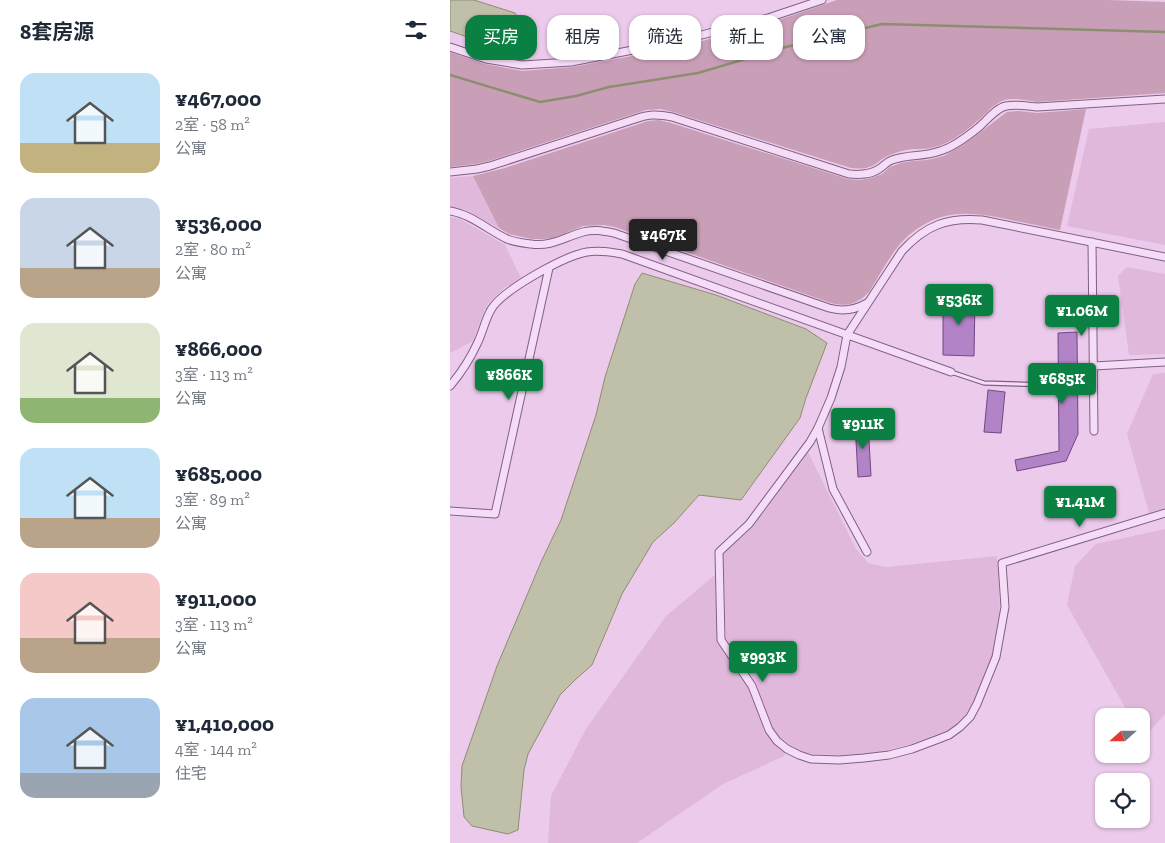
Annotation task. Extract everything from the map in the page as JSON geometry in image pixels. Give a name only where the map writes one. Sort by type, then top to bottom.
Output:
[{"type":"street","points":[[450,46],[486,59],[522,65],[571,62],[674,42],[768,18],[822,0]]},
{"type":"street","points":[[450,172],[490,166],[647,115],[660,114],[849,174],[860,175],[870,173],[879,169],[887,162],[899,158],[941,151],[960,141],[1005,106],[1037,107],[1165,99]]},
{"type":"street","points":[[450,211],[462,214],[507,239],[531,244],[544,245],[555,243],[594,230],[614,233],[836,310],[854,309],[870,301]]},
{"type":"street","points":[[1165,257],[982,220],[952,220],[938,224],[912,240],[902,251],[847,335],[837,382],[818,428],[810,442],[749,524],[719,552],[721,640],[752,686],[769,730],[777,741],[787,749],[811,759],[856,759],[888,755],[949,735],[970,716],[977,704],[996,657],[1005,607],[1002,563],[1165,513]]},
{"type":"street","points":[[1092,242],[1094,431]]},
{"type":"street","points":[[450,386],[469,360],[478,343],[488,316],[507,293],[573,255],[605,251],[622,254],[950,372]]},
{"type":"street","points":[[450,511],[495,514],[549,268]]},
{"type":"street","points":[[1094,366],[1165,362]]},
{"type":"street","points":[[818,428],[833,490],[867,552]]},
{"type":"lane","points":[[950,372],[984,383],[1049,386]]},
{"type":"shaded area","points":[[450,0],[474,0],[516,15],[465,15],[465,36],[450,31]]},
{"type":"shaded area","points":[[837,0],[1109,0],[1165,2],[1165,93],[1037,102],[1010,99],[995,105],[967,130],[944,144],[932,148],[898,152],[874,165],[864,168],[851,168],[660,109],[646,110],[489,161],[450,167],[450,52],[465,57],[465,60],[473,60],[522,71],[572,67],[619,60],[619,58],[629,57],[629,60],[701,60],[701,41],[711,39],[711,60],[783,60],[783,19],[793,15],[793,60],[865,60],[865,15],[793,15]]},
{"type":"shaded area","points":[[1086,109],[1060,230],[984,215],[958,214],[934,220],[921,226],[903,241],[887,262],[869,292],[852,304],[831,303],[615,227],[604,225],[583,226],[553,238],[544,239],[532,239],[509,234],[499,228],[473,176],[505,168],[648,121],[659,120],[848,179],[860,180],[882,174],[890,167],[901,163],[944,156],[963,145],[1007,112],[1037,113]]},
{"type":"shaded area","points":[[1165,122],[1165,245],[1067,226],[1089,129]]},
{"type":"shaded area","points":[[473,176],[499,228],[464,209],[450,206],[450,178]]},
{"type":"shaded area","points":[[450,217],[460,219],[505,245],[521,278],[504,288],[488,304],[473,341],[450,353]]},
{"type":"shaded area","points":[[1127,267],[1165,274],[1165,354],[1129,355],[1118,276]]},
{"type":"shaded area","points":[[642,273],[716,295],[806,329],[827,343],[800,418],[741,500],[699,495],[674,523],[653,542],[622,594],[592,665],[560,695],[528,754],[524,770],[518,830],[508,834],[472,826],[464,817],[461,787],[462,766],[497,666],[561,520],[596,415],[605,377],[635,284]]},
{"type":"shaded area","points":[[1165,373],[1165,508],[1149,513],[1127,434],[1153,374]]},
{"type":"shaded area","points":[[808,452],[856,549],[868,563],[886,567],[997,556],[1000,607],[992,656],[966,714],[947,731],[911,744],[864,754],[812,754],[800,751],[780,737],[773,728],[756,683],[726,639],[723,554],[753,527]]},
{"type":"shaded area","points":[[1165,529],[1165,714],[1150,731],[1150,708],[1125,708],[1067,605],[1075,566],[1096,544]]},
{"type":"shaded area","points":[[715,575],[717,642],[748,688],[765,733],[785,753],[784,756],[723,784],[637,843],[548,843],[551,796],[586,729],[666,616]]},
{"type":"building","points":[[943,293],[952,293],[952,297],[975,298],[974,356],[943,355]]},
{"type":"building","points":[[1077,332],[1078,434],[1066,461],[1017,471],[1015,460],[1059,451],[1058,333]]},
{"type":"building","points":[[988,390],[1005,392],[1001,433],[984,432]]},
{"type":"building","points":[[855,423],[868,423],[871,476],[858,477]]},
{"type":"waterway","points":[[450,75],[540,102],[576,96],[609,87],[698,73],[786,47],[882,24],[1165,32]]}]
